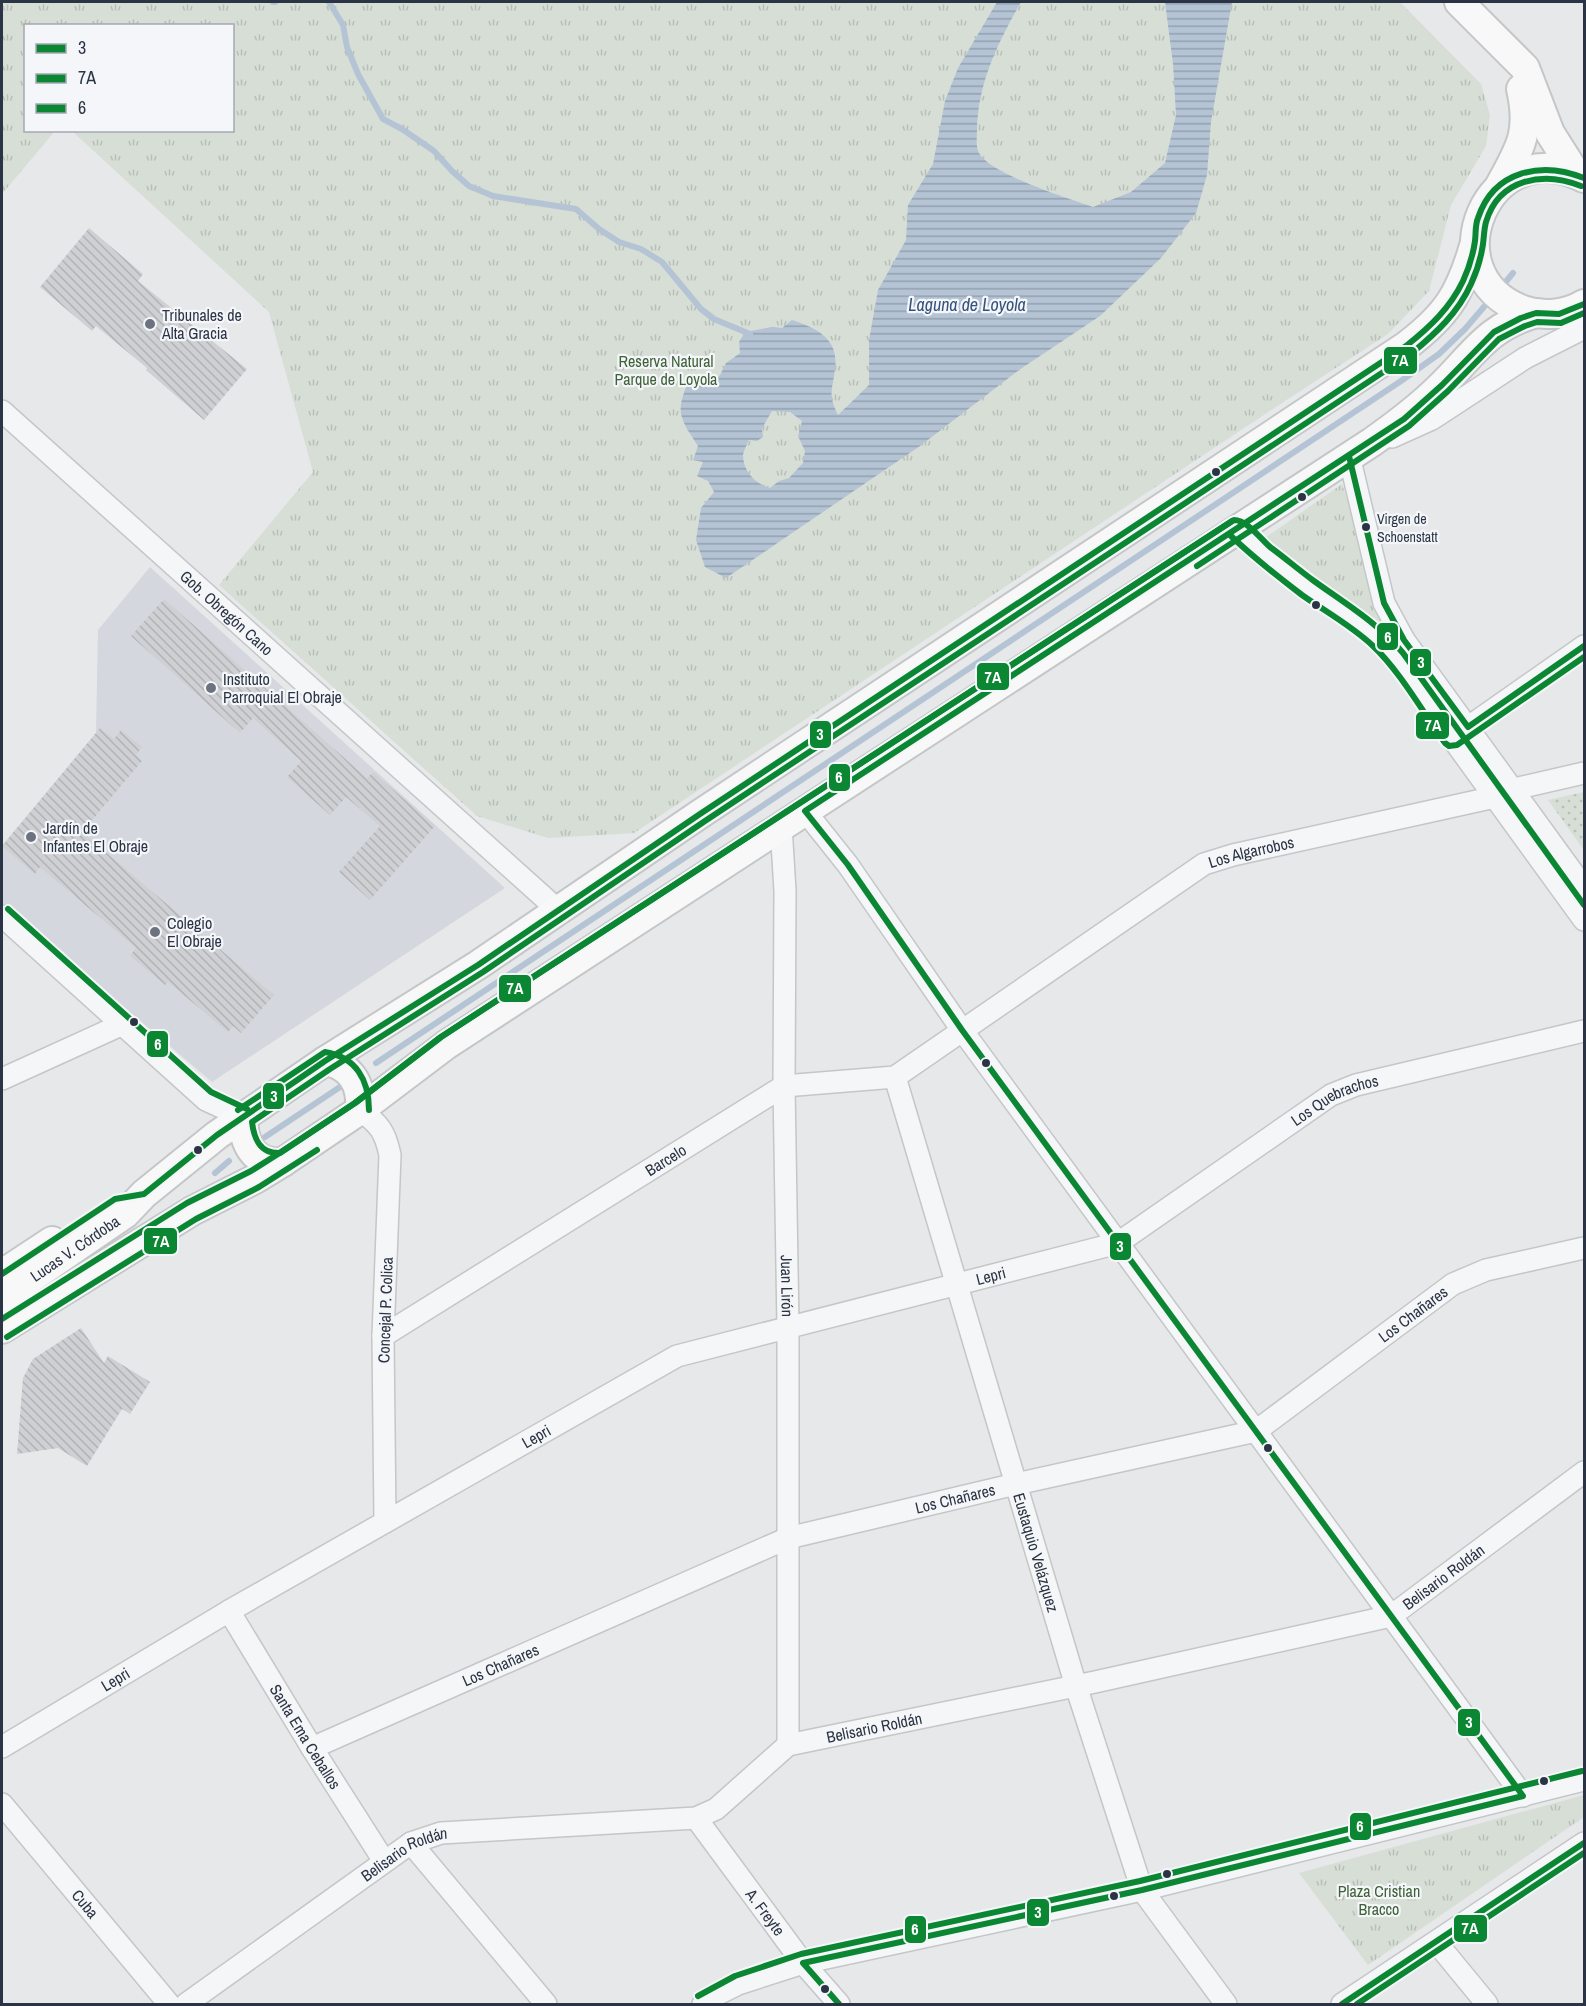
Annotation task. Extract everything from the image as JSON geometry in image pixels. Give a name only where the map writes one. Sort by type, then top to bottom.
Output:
[{"type":"main road","points":[[1459,2],[1525,68],[1550,133],[1580,176]]},
{"type":"main road","points":[[1500,185],[1520,149],[1526,123],[1521,88],[1505,48]]},
{"type":"main road","name":"Lucas V. Córdoba","points":[[2,1298],[125,1214],[144,1194],[217,1135],[325,1061],[478,965],[1406,346],[1425,331],[1450,303],[1466,273],[1474,246],[1478,217],[1487,199],[1500,185],[1517,175],[1535,169],[1555,168],[1580,176]]},
{"type":"main road","name":"Lucas V. Córdoba","points":[[1474,246],[1478,265],[1493,290],[1508,303],[1526,311],[1559,314],[1584,304]]},
{"type":"main road","name":"Lucas V. Córdoba","points":[[2,1329],[192,1211],[283,1162],[360,1110],[446,1045],[1349,456],[1425,402],[1494,332],[1508,323],[1536,313]]},
{"type":"main road","points":[[325,1061],[334,1062],[349,1072],[358,1088],[360,1110]]},
{"type":"main road","points":[[243,1117],[246,1143],[252,1150],[266,1161],[283,1162]]},
{"type":"main road","name":"Lucas V. Córdoba","points":[[2,1274],[115,1199],[144,1194]]},
{"type":"street","points":[[1460,733],[1384,603],[1349,456],[1432,419],[1525,358],[1584,328]]},
{"type":"street","name":"Gob. Obregón Cano","points":[[2,411],[558,910]]},
{"type":"street","points":[[1237,529],[1307,587],[1365,627],[1382,642],[1460,733],[1504,793],[1584,888]]},
{"type":"street","points":[[1460,733],[1584,646]]},
{"type":"street","name":"Los Algarrobos","points":[[962,1030],[1204,864],[1233,855],[1584,773]]},
{"type":"street","points":[[1504,793],[1584,920]]},
{"type":"street","points":[[805,811],[848,865],[962,1030],[1523,1796]]},
{"type":"street","name":"Juan Lirón","points":[[781,826],[785,891],[788,1745]]},
{"type":"street","points":[[2,916],[206,1100],[243,1117]]},
{"type":"street","points":[[2,1079],[123,1024]]},
{"type":"street","points":[[896,1077],[962,1030]]},
{"type":"street","name":"Los Quebrachos","points":[[1118,1243],[1331,1095],[1356,1085],[1584,1031]]},
{"type":"street","name":"Barcelo","points":[[383,1336],[784,1086],[896,1077]]},
{"type":"street","name":"Eustaquio Velázquez","points":[[896,1077],[1076,1686],[1142,1890],[1226,2004]]},
{"type":"street","name":"Concejal P. Colica","points":[[360,1110],[382,1129],[388,1142],[390,1155],[383,1336],[385,1522]]},
{"type":"street","name":"Lepri","points":[[2,1747],[229,1611],[677,1356],[1118,1243]]},
{"type":"street","name":"Los Chañares","points":[[312,1748],[788,1538],[1016,1484],[1256,1431],[1453,1284],[1486,1270],[1584,1248]]},
{"type":"street","name":"Belisario Roldán","points":[[186,2004],[411,1843],[441,1833],[696,1818],[717,1809],[788,1745],[1076,1686],[1391,1616],[1584,1472]]},
{"type":"street","name":"Santa Ema Ceballos","points":[[229,1611],[384,1861]]},
{"type":"street","points":[[703,2004],[738,1984],[803,1963],[1142,1890],[1584,1780]]},
{"type":"street","name":"Cuba","points":[[2,1804],[169,2004]]},
{"type":"street","name":"A. Freyte","points":[[696,1818],[803,1963],[838,2004]]},
{"type":"street","points":[[411,1843],[546,2004]]},
{"type":"street","points":[[1342,2004],[1584,1843]]},
{"type":"street","points":[[1436,1942],[1487,2004]]},
{"type":"shaded area","points":[[150,567],[505,888],[212,1082],[2,903],[2,846],[96,733],[98,630]]},
{"type":"green space","name":"Reserva Natural Parque de Loyola","points":[[2,2],[1400,2],[1481,84],[1490,115],[1486,146],[1451,205],[1429,291],[1388,334],[634,833],[548,838],[477,816],[219,585],[313,472],[269,312],[73,132],[234,132],[234,24],[24,24],[24,132],[54,132],[2,194]]},
{"type":"green space","points":[[1342,484],[1363,546],[1456,724],[1313,581],[1262,540]]},
{"type":"green space","points":[[1584,792],[1584,850],[1548,800]]},
{"type":"green space","name":"Plaza Cristian Bracco","points":[[1584,1795],[1584,1817],[1368,1965],[1299,1873]]},
{"type":"water","name":"Laguna de Loyola","points":[[997,2],[1021,2],[997,48],[985,79],[978,112],[978,150],[989,164],[1017,179],[1093,207],[1131,192],[1165,163],[1176,115],[1173,64],[1165,2],[1232,2],[1211,122],[1207,175],[1196,213],[1161,258],[1100,316],[1019,370],[920,446],[726,578],[705,567],[696,540],[701,508],[714,492],[708,481],[697,476],[703,462],[693,460],[698,446],[681,416],[682,402],[688,382],[707,387],[720,375],[726,363],[740,353],[739,342],[745,332],[772,327],[782,328],[792,320],[818,331],[830,342],[835,358],[832,396],[838,415],[869,385],[869,340],[878,290],[906,240],[908,205],[933,164],[945,101],[958,68]],"holes":[[[772,411],[790,412],[802,421],[798,436],[805,451],[803,463],[789,478],[779,481],[770,488],[760,484],[751,476],[745,467],[743,453],[749,440],[757,441],[763,437],[762,428]]]},
{"type":"building","name":"Tribunales de Alta Gracia","points":[[89,228],[143,274],[138,281],[247,369],[204,420],[146,370],[147,368],[96,326],[92,331],[40,287]]},
{"type":"building","points":[[164,599],[367,778],[373,772],[435,826],[370,900],[339,872],[380,826],[346,797],[330,815],[287,777],[301,761],[253,718],[240,733],[131,636]]},
{"type":"building","points":[[100,728],[114,739],[121,730],[142,747],[136,755],[142,761],[82,832],[274,995],[241,1033],[233,1026],[228,1032],[168,982],[165,985],[130,956],[136,948],[40,867],[35,874],[2,846]]},
{"type":"building","points":[[81,1328],[104,1363],[108,1356],[150,1382],[130,1414],[122,1409],[87,1466],[58,1448],[17,1454],[23,1378],[33,1359]]},
{"type":"waterway","points":[[329,2],[343,25],[347,47],[358,74],[383,119],[434,151],[469,186],[493,196],[576,209],[599,229],[619,242],[641,249],[662,262],[701,309],[714,319],[750,334]]},
{"type":"waterway","points":[[1504,284],[1513,273]]},
{"type":"waterway","points":[[376,1063],[1401,381],[1439,354],[1489,301]]},
{"type":"waterway","points":[[265,1137],[340,1087]]},
{"type":"waterway","points":[[215,1173],[229,1161]]},
{"type":"transit line","name":"3","points":[[2,1274],[115,1199],[144,1194],[217,1135],[325,1061],[478,965],[700,814],[1406,346],[1439,316],[1458,291],[1472,256],[1476,223],[1485,202],[1495,189],[1507,180],[1521,174],[1552,170],[1584,178]]},
{"type":"transit line","name":"7A","points":[[1232,521],[441,1037],[355,1103],[280,1153],[267,1151],[256,1140],[252,1122],[330,1069],[483,972],[705,821],[1412,353],[1446,322],[1460,304],[1478,264],[1485,225],[1492,207],[1512,187],[1538,179],[1567,181],[1581,186]]},
{"type":"transit line","name":"3","points":[[839,2004],[803,1963],[1142,1890],[1523,1796],[962,1030],[848,865],[805,811],[1404,419],[1442,385],[1494,332],[1536,313],[1559,314],[1584,304]]},
{"type":"transit line","name":"7A","points":[[1197,566],[1409,426],[1448,391],[1499,339],[1537,322],[1561,323],[1584,313]]},
{"type":"transit line","name":"3","points":[[1349,456],[1384,603],[1404,640],[1468,727],[1584,646]]},
{"type":"transit line","name":"6","points":[[2,1319],[187,1203],[251,1171],[278,1154],[355,1103],[441,1037],[1234,520],[1249,526],[1270,547],[1361,614],[1393,642],[1584,905]]},
{"type":"transit line","name":"7A","points":[[1231,536],[1293,588],[1373,646],[1392,667],[1449,746],[1457,745],[1584,657]]},
{"type":"transit line","name":"6","points":[[8,909],[211,1092],[247,1109]]},
{"type":"transit line","name":"6","points":[[238,1110],[325,1052],[345,1059],[359,1072],[366,1089],[369,1110]]},
{"type":"transit line","name":"7A","points":[[7,1337],[196,1219],[259,1187],[317,1150]]},
{"type":"transit line","name":"6","points":[[698,1996],[735,1976],[801,1954],[1140,1881],[1582,1771]]},
{"type":"transit line","name":"3","points":[[1342,2004],[1584,1843]]},
{"type":"transit line","name":"7A","points":[[1357,2004],[1584,1853]]},
{"type":"place","name":"Tribunales de Alta Gracia","points":[[150,324]]},
{"type":"place","name":"Virgen de Schoenstatt","points":[[1366,527]]},
{"type":"place","name":"Instituto Parroquial El Obraje","points":[[211,688]]},
{"type":"place","name":"Jardín de Infantes El Obraje","points":[[31,837]]},
{"type":"place","name":"Colegio El Obraje","points":[[155,932]]}]
